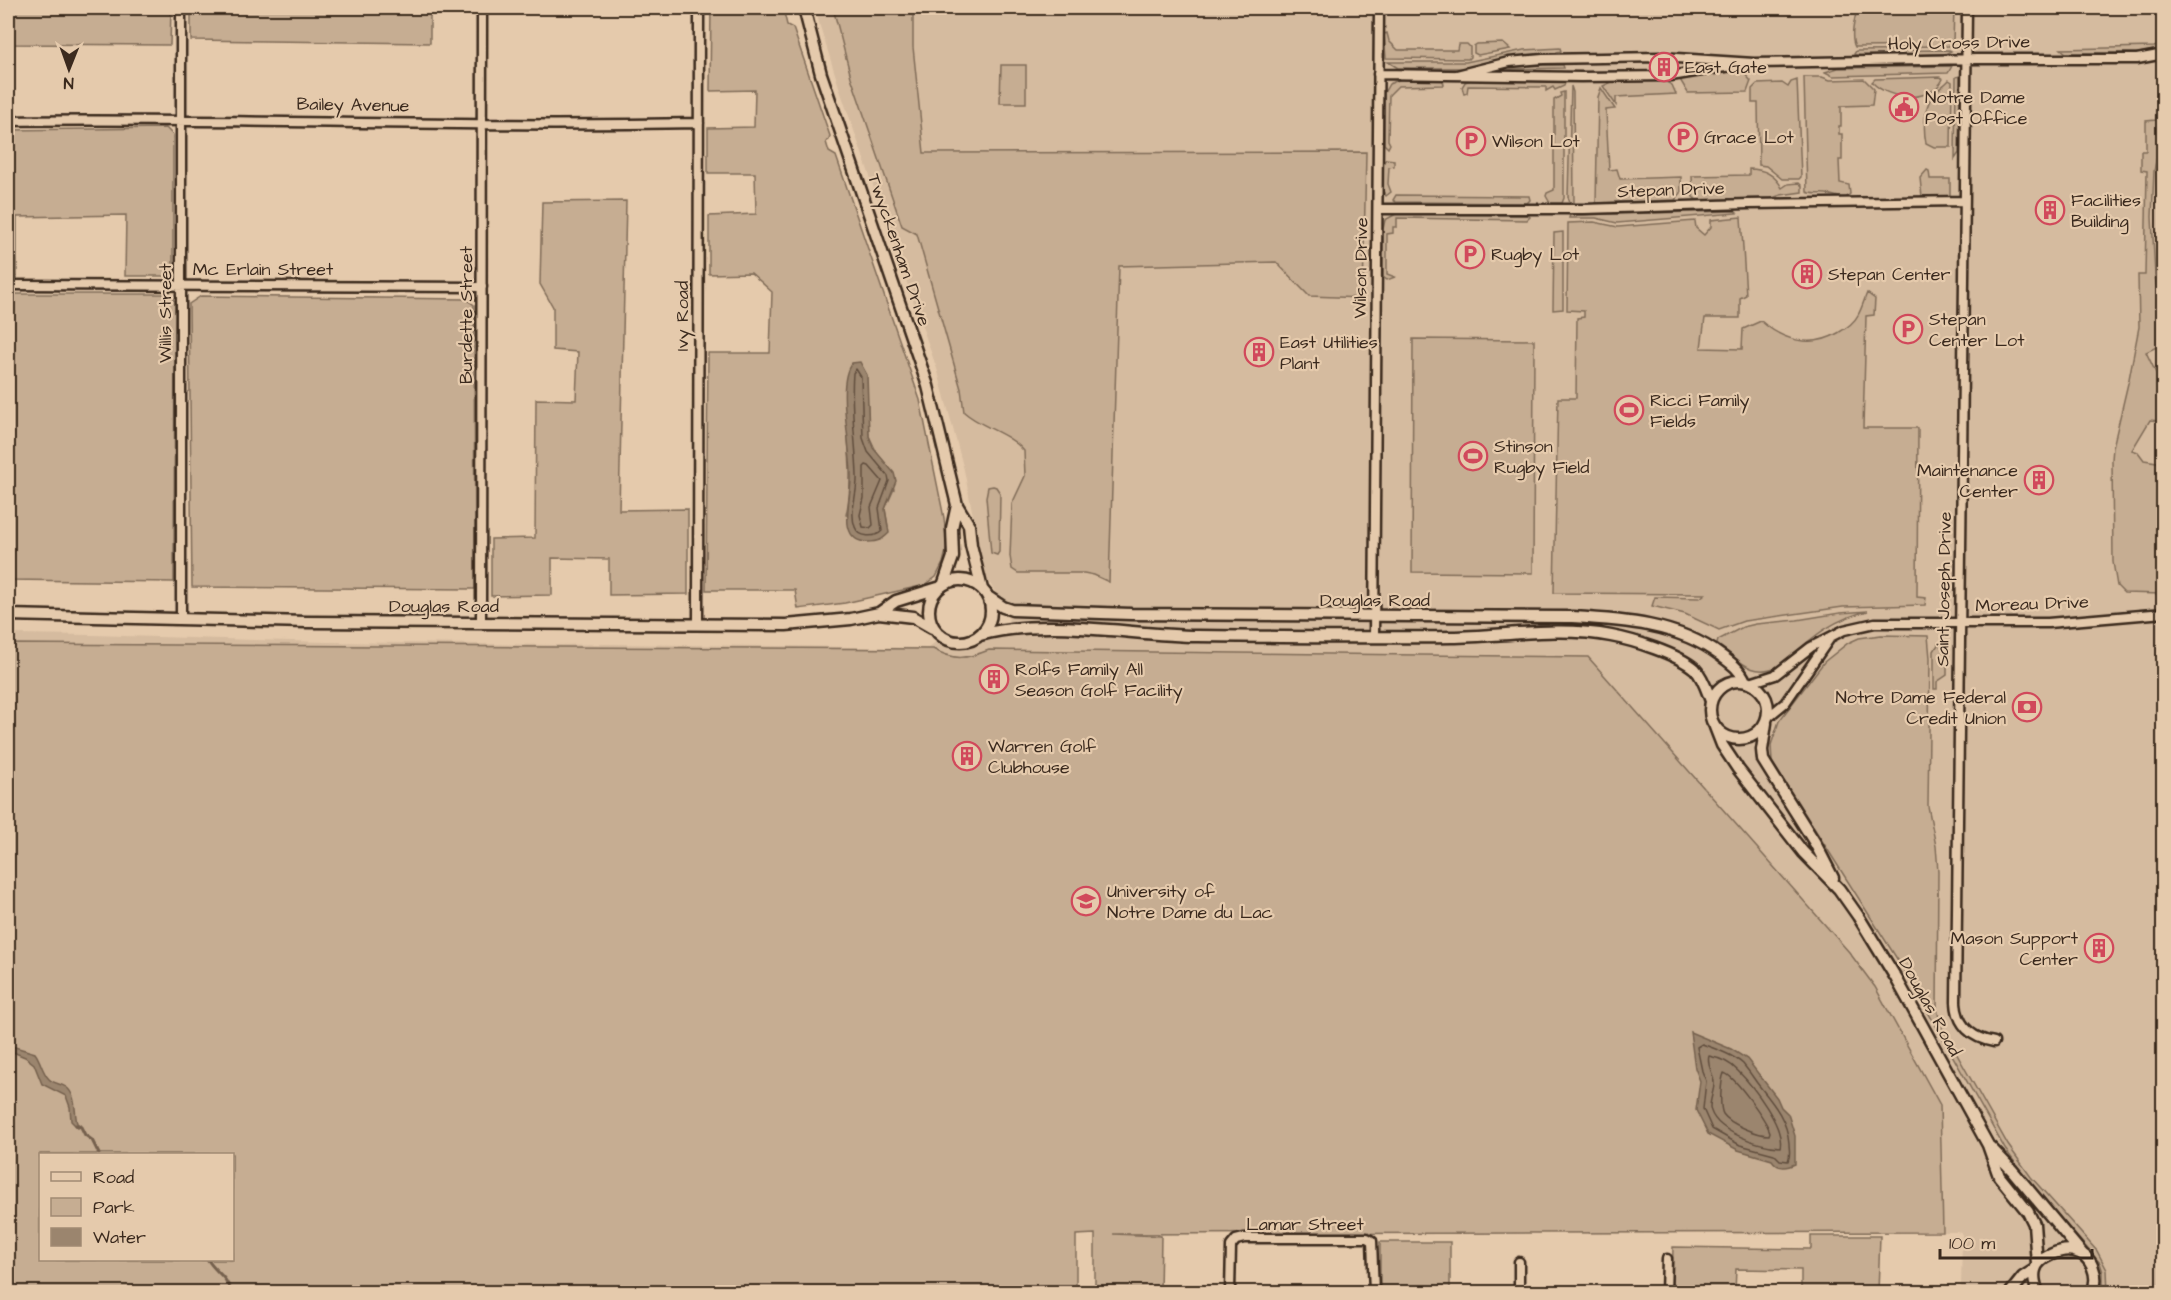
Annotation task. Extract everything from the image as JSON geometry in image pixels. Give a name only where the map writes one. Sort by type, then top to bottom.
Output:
[{"type":"street","name":"Willis Street","points":[[181,8],[181,619]]},
{"type":"street","name":"Burdette Street","points":[[481,623],[482,8]]},
{"type":"street","name":"Ivy Road","points":[[698,624],[699,8]]},
{"type":"street","name":"Twyckenham Drive","points":[[804,8],[821,74],[928,386],[957,505],[969,525],[985,593]]},
{"type":"street","name":"Wilson Drive","points":[[1374,637],[1379,8]]},
{"type":"street","name":"Saint Joseph Drive","points":[[1967,8],[1956,1010],[1961,1022],[1970,1033],[1994,1042]]},
{"type":"street","name":"Holy Cross Drive","points":[[1457,75],[1509,62],[1543,59],[1661,57],[1754,63],[2137,59],[2163,54]]},
{"type":"street","name":"Holy Cross Drive","points":[[1378,74],[1671,76],[1754,63]]},
{"type":"street","name":"Bailey Avenue","points":[[8,121],[699,123]]},
{"type":"street","name":"Stepan Drive","points":[[1378,209],[1584,209],[1964,201]]},
{"type":"street","name":"Mc Erlain Street","points":[[8,285],[482,287]]},
{"type":"street","name":"Twyckenham Drive","points":[[941,586],[953,557],[952,528],[957,505]]},
{"type":"street","points":[[954,580],[964,580],[974,583],[985,593],[991,607],[990,617],[987,627],[980,635],[971,640],[950,641],[933,628],[928,612],[929,603],[941,586],[954,580]]},
{"type":"street","name":"Douglas Road","points":[[879,613],[896,601],[941,586]]},
{"type":"street","name":"Douglas Road","points":[[985,593],[1003,607],[1023,610],[1131,614],[1608,619],[1667,629],[1691,637],[1711,648],[1742,672],[1748,682]]},
{"type":"street","name":"Douglas Road","points":[[8,615],[481,623],[698,624],[820,623],[879,613],[913,617],[933,628]]},
{"type":"street","name":"Moreau Drive","points":[[1748,682],[1784,670],[1811,647],[1844,630],[1875,623],[2048,623],[2163,614]]},
{"type":"street","name":"Douglas Road","points":[[980,635],[999,630],[1034,628],[1193,636],[1451,637],[1587,633],[1642,644],[1695,669],[1711,701]]},
{"type":"street","points":[[1767,720],[1767,701],[1763,693],[1748,682],[1728,683],[1720,687],[1711,701],[1711,719],[1722,734],[1741,739],[1751,736],[1760,731],[1767,720],[1785,703],[1832,637]]},
{"type":"street","name":"Douglas Road","points":[[1767,720],[1762,750],[1763,760],[1815,843],[1839,889],[1896,978],[1988,1145],[1999,1176],[2028,1212],[2034,1224],[2037,1238],[2038,1293]]},
{"type":"street","name":"Douglas Road","points":[[1715,727],[1722,745],[1738,770],[1803,852],[1839,889]]},
{"type":"street","name":"Douglas Road","points":[[1988,1145],[2013,1170],[2084,1256],[2094,1270],[2094,1291]]},
{"type":"street","name":"Lamar Street","points":[[1230,1293],[1231,1246],[1236,1240],[1244,1238],[1367,1238],[1372,1241],[1374,1250],[1374,1293]]},
{"type":"street","points":[[2011,1293],[2023,1277],[2051,1254],[2074,1251],[2084,1256]]},
{"type":"street","points":[[1666,1293],[1667,1259]]},
{"type":"street","points":[[1519,1262],[1519,1293]]},
{"type":"shaded area","name":"University of Notre Dame du Lac","points":[[816,8],[2163,8],[2163,1292],[1961,1292],[1962,1233],[1956,1232],[1076,1234],[1075,1292],[8,1292],[8,634],[325,642],[928,648],[937,641],[948,647],[968,648],[995,638],[1008,636],[1009,602],[997,595],[985,576],[964,470],[938,372],[841,93]]},
{"type":"green space","points":[[8,8],[171,8],[170,45],[8,44]]},
{"type":"green space","points":[[191,8],[430,8],[430,43],[191,40]]},
{"type":"green space","points":[[711,8],[783,8],[787,25],[793,28],[830,136],[826,142],[829,152],[836,156],[920,400],[944,518],[947,547],[936,577],[925,585],[845,603],[798,609],[795,590],[706,590],[708,353],[770,353],[772,292],[751,273],[709,274],[709,216],[756,214],[755,173],[708,173],[708,128],[754,127],[755,90],[710,91]],"holes":[[[846,386],[867,398],[869,436],[894,489],[885,509],[888,526],[846,515],[850,483]]]},
{"type":"green space","points":[[833,8],[913,8],[913,47],[924,153],[1366,152],[1363,298],[1309,296],[1276,262],[1119,266],[1109,582],[1084,573],[1018,573],[1012,569],[1010,556],[1012,504],[1025,476],[1024,451],[1010,439],[964,412],[961,389],[917,234],[902,226],[851,77]]},
{"type":"green space","points":[[1858,8],[1954,8],[1953,42],[1949,46],[1855,47],[1853,33]]},
{"type":"green space","points":[[1387,33],[1389,41],[1398,50],[1457,50],[1458,44],[1467,44],[1470,47],[1470,57],[1468,59],[1386,58],[1384,34]]},
{"type":"green space","points":[[1503,43],[1510,49],[1478,55],[1474,53],[1474,46],[1477,44]]},
{"type":"green space","points":[[2163,44],[2161,49],[2139,53],[2066,53],[2061,49],[2154,47]]},
{"type":"green space","points":[[1560,48],[1561,51],[1554,56],[1510,58],[1467,68],[1398,68],[1388,62],[1466,62],[1524,50]]},
{"type":"green space","points":[[1856,51],[1951,51],[1945,54],[1860,56],[1854,54]]},
{"type":"green space","points":[[1001,65],[1026,65],[1026,103],[1000,103]]},
{"type":"green space","points":[[1515,65],[1563,65],[1564,68],[1514,69],[1476,74]]},
{"type":"green space","points":[[1952,66],[1948,73],[1833,76],[1825,72],[1838,68]]},
{"type":"green space","points":[[1743,72],[1751,81],[1747,92],[1688,93],[1679,78],[1705,73]]},
{"type":"green space","points":[[1960,76],[1959,153],[1955,159],[1956,77]]},
{"type":"green space","points":[[1804,77],[1822,77],[1830,80],[1864,79],[1874,89],[1872,105],[1841,106],[1840,183],[1849,185],[1850,194],[1846,198],[1807,192]]},
{"type":"green space","points":[[1940,77],[1943,79],[1929,93],[1909,97],[1888,93],[1872,82],[1875,79]]},
{"type":"green space","points":[[1401,79],[1443,80],[1444,85],[1398,86],[1389,95],[1388,140],[1390,144],[1388,148],[1384,144],[1384,93],[1389,84]]},
{"type":"green space","points":[[1661,79],[1672,85],[1676,94],[1616,97],[1616,105],[1603,86],[1614,81]]},
{"type":"green space","points":[[1471,80],[1560,81],[1565,83],[1564,86],[1555,90],[1553,87],[1546,91],[1546,87],[1468,86],[1467,93],[1464,94],[1462,87],[1465,82]]},
{"type":"green space","points":[[1797,80],[1801,177],[1782,179],[1766,166],[1759,165],[1758,103],[1752,103],[1752,89],[1757,84],[1782,83],[1788,87],[1791,82]]},
{"type":"green space","points":[[1949,80],[1952,82],[1951,147],[1934,147],[1926,143],[1924,125],[1926,113],[1932,96]]},
{"type":"green space","points":[[1571,86],[1573,92],[1574,203],[1570,203],[1568,197]]},
{"type":"green space","points":[[1601,88],[1615,109],[1606,110],[1609,170],[1617,169],[1620,179],[1681,177],[1681,193],[1675,200],[1596,203],[1598,97]]},
{"type":"green space","points":[[1564,92],[1564,198],[1562,203],[1550,203],[1546,196],[1554,190],[1554,100]]},
{"type":"green space","points":[[2163,95],[2163,128],[2154,171],[2152,217],[2155,276],[2163,344],[2146,352],[2157,375],[2163,372],[2163,426],[2159,421],[2150,420],[2132,450],[2138,452],[2144,460],[2163,463],[2164,549],[2161,553],[2163,555],[2163,594],[2124,593],[2117,586],[2113,562],[2113,447],[2139,327],[2138,275],[2145,275],[2147,171],[2141,170],[2141,151],[2146,151],[2146,121],[2156,120],[2157,100]]},
{"type":"green space","points":[[166,128],[173,135],[173,269],[166,276],[125,276],[126,215],[17,217],[17,277],[8,277],[8,130]]},
{"type":"green space","points":[[1386,159],[1394,160],[1394,166],[1389,167],[1388,184],[1391,192],[1386,196],[1383,191],[1383,163]]},
{"type":"green space","points":[[1749,169],[1768,173],[1782,188],[1788,184],[1799,183],[1802,186],[1802,192],[1772,198],[1697,200],[1693,197],[1692,176],[1749,175]]},
{"type":"green space","points":[[1927,170],[1930,179],[1950,179],[1950,197],[1922,197],[1920,178]]},
{"type":"green space","points":[[1396,195],[1529,196],[1530,200],[1527,203],[1396,202],[1393,200]]},
{"type":"green space","points":[[626,201],[619,510],[688,509],[688,594],[609,595],[609,559],[552,558],[552,595],[491,596],[491,539],[535,538],[536,399],[576,400],[578,352],[553,350],[553,307],[540,284],[542,202]]},
{"type":"green space","points":[[1735,211],[1737,213],[1617,223],[1596,218],[1569,218],[1570,215]]},
{"type":"green space","points":[[1396,214],[1528,215],[1530,217],[1527,220],[1397,218],[1397,227],[1393,227],[1393,233],[1387,234],[1387,274],[1395,277],[1387,280],[1383,277],[1383,229],[1385,220]]},
{"type":"green space","name":"Ricci Family Fields","points":[[1741,217],[1746,295],[1740,298],[1740,318],[1705,318],[1701,348],[1742,349],[1743,329],[1761,321],[1787,337],[1818,341],[1849,326],[1859,312],[1867,293],[1875,299],[1874,315],[1866,316],[1863,428],[1918,428],[1917,597],[1926,598],[1925,605],[1843,607],[1744,621],[1719,630],[1685,614],[1652,606],[1655,597],[1700,598],[1705,594],[1554,593],[1558,398],[1576,398],[1577,318],[1584,317],[1584,311],[1567,310],[1568,223],[1594,222],[1618,227],[1695,221],[1696,228],[1704,235],[1711,227],[1711,220]]},
{"type":"green space","points":[[1563,232],[1563,309],[1553,310],[1554,233]]},
{"type":"green space","points":[[8,294],[167,294],[175,301],[174,582],[8,580]]},
{"type":"green space","points":[[201,296],[466,299],[474,305],[475,589],[192,587],[189,304]]},
{"type":"green space","name":"Stinson Rugby Field","points":[[1413,339],[1534,340],[1533,573],[1412,572]]},
{"type":"green space","points":[[993,486],[1000,493],[999,552],[997,555],[991,553],[986,497],[988,487]]},
{"type":"green space","points":[[1868,611],[1831,626],[1779,666],[1769,669],[1753,669],[1746,666],[1717,644],[1718,640],[1743,627],[1756,624]]},
{"type":"green space","points":[[1881,635],[1928,636],[1930,658],[1928,806],[1936,846],[1938,871],[1937,1009],[1941,1026],[2008,1145],[2031,1177],[2097,1251],[2107,1270],[2108,1292],[2103,1292],[2103,1272],[2100,1263],[2029,1182],[2005,1149],[1906,973],[1772,762],[1771,745],[1779,721],[1824,662],[1848,643],[1859,638]]},
{"type":"green space","points":[[1939,643],[1947,656],[1947,675],[1937,682],[1937,689],[1934,689],[1934,651]]},
{"type":"green space","points":[[8,644],[933,649],[954,657],[974,655],[989,650],[1588,657],[1849,952],[1875,987],[1940,1105],[1943,1232],[1113,1234],[1161,1236],[1160,1292],[1095,1292],[1095,1234],[1076,1235],[1076,1292],[8,1292]]},
{"type":"green space","points":[[1811,1236],[1880,1236],[1878,1292],[1801,1292],[1801,1270],[1736,1269],[1735,1292],[1672,1292],[1673,1247],[1811,1249]]},
{"type":"green space","points":[[1380,1242],[1450,1242],[1450,1292],[1380,1292]]},
{"type":"water","points":[[860,362],[867,375],[869,436],[873,448],[894,473],[896,481],[885,509],[889,533],[880,540],[871,542],[858,540],[848,527],[851,472],[844,389],[852,363]]},
{"type":"water","points":[[1690,1032],[1731,1049],[1747,1059],[1788,1114],[1795,1136],[1795,1164],[1780,1166],[1772,1160],[1738,1150],[1708,1134],[1696,1110],[1700,1081],[1695,1068]]},
{"type":"water","points":[[8,1045],[35,1053],[49,1079],[70,1090],[74,1099],[77,1123],[80,1125],[78,1128],[71,1121],[66,1096],[42,1084],[34,1064],[25,1057],[8,1050]]},
{"type":"waterway","points":[[76,1125],[81,1127],[85,1135],[92,1140],[98,1153]]},
{"type":"waterway","points":[[209,1261],[224,1278],[231,1292]]},
{"type":"place","name":"East Gate","points":[[1664,67]]},
{"type":"place","name":"Notre Dame Post Office","points":[[1904,107]]},
{"type":"place","name":"Grace Lot","points":[[1683,137]]},
{"type":"place","name":"Wilson Lot","points":[[1471,141]]},
{"type":"place","name":"Facilities Building","points":[[2050,210]]},
{"type":"place","name":"Rugby Lot","points":[[1470,254]]},
{"type":"place","name":"Stepan Center","points":[[1807,274]]},
{"type":"place","name":"Stepan Center Lot","points":[[1908,329]]},
{"type":"place","name":"East Utilities Plant","points":[[1259,352]]},
{"type":"place","name":"Ricci Family Fields","points":[[1629,410]]},
{"type":"place","name":"Stinson Rugby Field","points":[[1473,456]]},
{"type":"place","name":"Maintenance Center","points":[[2039,480]]},
{"type":"place","name":"Rolfs Family All Season Golf Facility","points":[[994,679]]},
{"type":"place","name":"Notre Dame Federal Credit Union","points":[[2027,707]]},
{"type":"place","name":"Warren Golf Clubhouse","points":[[967,756]]},
{"type":"place","name":"University of Notre Dame du Lac","points":[[1086,901]]},
{"type":"place","name":"Mason Support Center","points":[[2099,948]]}]
